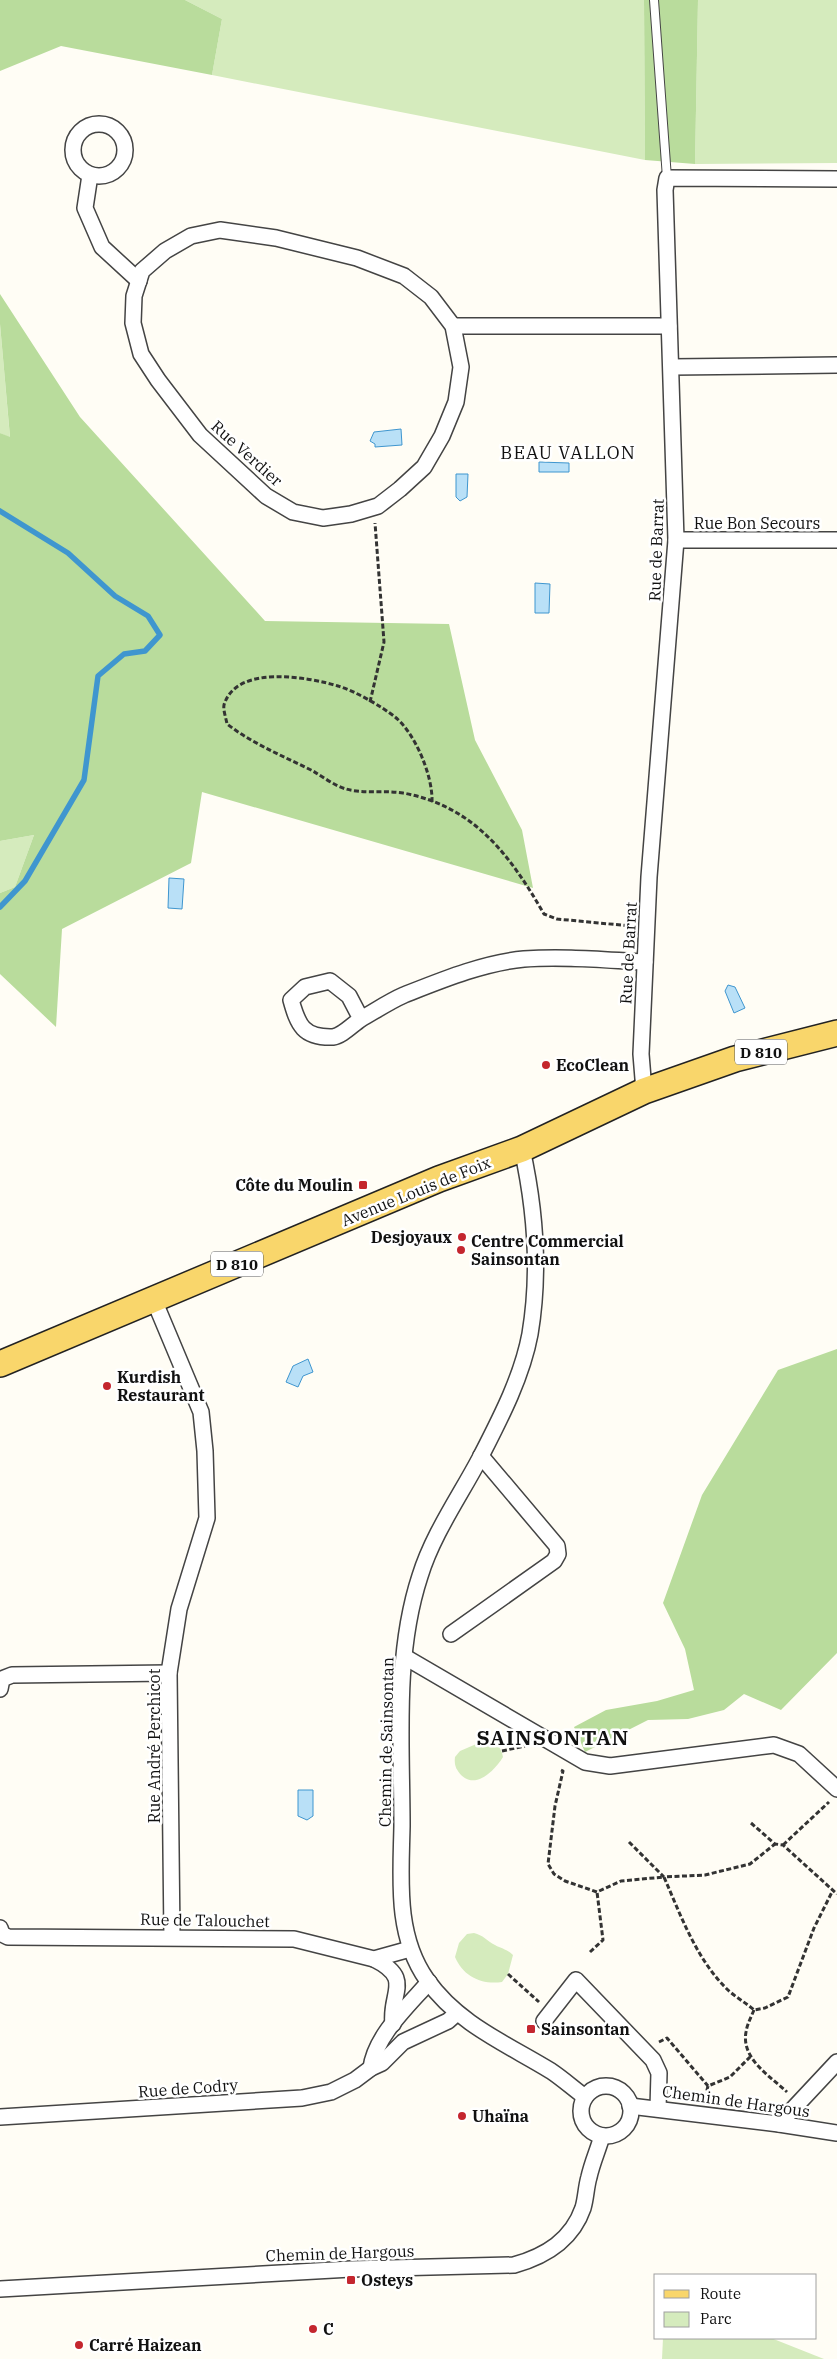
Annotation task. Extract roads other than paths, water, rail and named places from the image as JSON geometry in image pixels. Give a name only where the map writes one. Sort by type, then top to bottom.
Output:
[{"type":"main road","name":"Avenue Louis de Foix","points":[[0,1364],[440,1179],[522,1149],[644,1091],[734,1059],[837,1034]]},
{"type":"street","points":[[90,174],[85,208],[102,247],[139,281],[142,271],[165,251],[191,236],[220,230],[266,236],[356,258],[404,276],[431,297],[453,326],[670,326]]},
{"type":"street","points":[[667,178],[837,179]]},
{"type":"street","name":"Rue de Barrat","points":[[644,1091],[641,1062],[647,927],[676,540],[665,190],[667,178]]},
{"type":"street","name":"Rue Verdier","points":[[139,281],[134,296],[134,323],[141,354],[158,380],[200,435],[266,496],[293,512],[323,518],[351,514],[378,506],[424,467],[442,436],[456,402],[461,367],[453,326]]},
{"type":"street","points":[[672,367],[837,365]]},
{"type":"street","name":"Rue Bon Secours","points":[[676,540],[837,540]]},
{"type":"street","points":[[362,1019],[349,996],[330,981],[305,987],[291,1000],[298,1024],[315,1037],[336,1037],[362,1019],[402,996],[452,977],[522,959],[562,958],[645,962]]},
{"type":"street","name":"Chemin de Sainsontan","points":[[522,1149],[528,1176],[534,1226],[534,1293],[530,1334],[517,1378],[481,1456],[447,1517],[421,1573],[411,1608],[402,1703],[402,1913],[410,1949],[429,1982],[457,2013],[489,2036],[553,2072],[585,2097]]},
{"type":"street","name":"Rue André Perchicot","points":[[154,1300],[201,1412],[205,1451],[207,1518],[179,1610],[169,1672],[172,1937]]},
{"type":"street","points":[[451,1634],[554,1561],[558,1554],[558,1546],[481,1456]]},
{"type":"street","points":[[405,1657],[585,1762],[610,1766],[774,1745],[799,1754],[837,1789]]},
{"type":"street","points":[[0,1688],[2,1679],[12,1675],[169,1672]]},
{"type":"street","name":"Rue de Talouchet","points":[[0,1928],[2,1934],[8,1936],[294,1939],[374,1959],[410,1949]]},
{"type":"street","points":[[374,1959],[391,1967],[397,1980],[397,1996],[392,2014],[393,2024]]},
{"type":"street","points":[[547,2017],[576,1980],[645,2049],[653,2060],[658,2074],[658,2108]]},
{"type":"street","points":[[371,2068],[373,2056],[393,2024],[429,1982]]},
{"type":"street","name":"Rue de Codry","points":[[0,2117],[302,2098],[331,2092],[382,2063],[403,2042],[448,2022],[457,2013]]},
{"type":"street","points":[[779,2124],[837,2062]]},
{"type":"street","points":[[604,2086],[616,2088],[626,2096],[630,2106],[630,2118],[624,2129],[614,2136],[602,2136],[591,2131],[583,2122],[581,2109],[585,2097],[593,2089],[604,2086]]},
{"type":"street","name":"Chemin de Hargous","points":[[630,2106],[658,2108],[837,2133]]},
{"type":"street","name":"Chemin de Hargous","points":[[0,2289],[360,2268],[458,2268],[514,2265],[533,2260],[549,2252],[564,2239],[576,2223],[583,2207],[589,2175],[602,2136]]},
{"type":"lane","points":[[654,0],[667,178]]},
{"type":"water","points":[[401,429],[402,445],[375,447],[375,444],[370,441],[374,432]]},
{"type":"water","points":[[539,462],[569,463],[569,472],[539,472]]},
{"type":"water","points":[[456,474],[468,474],[467,497],[460,501],[456,497]]},
{"type":"water","points":[[535,583],[550,584],[549,613],[535,613]]},
{"type":"water","points":[[169,878],[184,879],[182,909],[168,908]]},
{"type":"water","points":[[728,985],[735,987],[745,1008],[734,1013],[725,991]]},
{"type":"water","points":[[308,1359],[313,1372],[303,1376],[298,1387],[286,1382],[293,1366]]},
{"type":"water","points":[[298,1790],[313,1790],[313,1816],[307,1820],[298,1816]]},
{"type":"waterway","points":[[0,511],[68,553],[115,596],[148,616],[160,635],[145,651],[124,654],[98,676],[84,780],[25,881],[0,907]]},
{"type":"place","name":"EcoClean","points":[[546,1065]]},
{"type":"place","name":"Côte du Moulin","points":[[363,1185]]},
{"type":"place","name":"Desjoyaux","points":[[462,1237]]},
{"type":"place","name":"Centre Commercial Sainsontan","points":[[461,1250]]},
{"type":"place","name":"Kurdish Restaurant","points":[[107,1386]]},
{"type":"place","name":"Sainsontan","points":[[531,2029]]},
{"type":"place","name":"Uhaïna","points":[[462,2116]]},
{"type":"place","name":"Osteys","points":[[351,2280]]},
{"type":"place","name":"C","points":[[313,2329]]},
{"type":"place","name":"Carré Haizean","points":[[79,2345]]},
{"type":"district","name":"BEAU VALLON","points":[[568,452]]},
{"type":"district","name":"SAINSONTAN","points":[[553,1737]]}]
